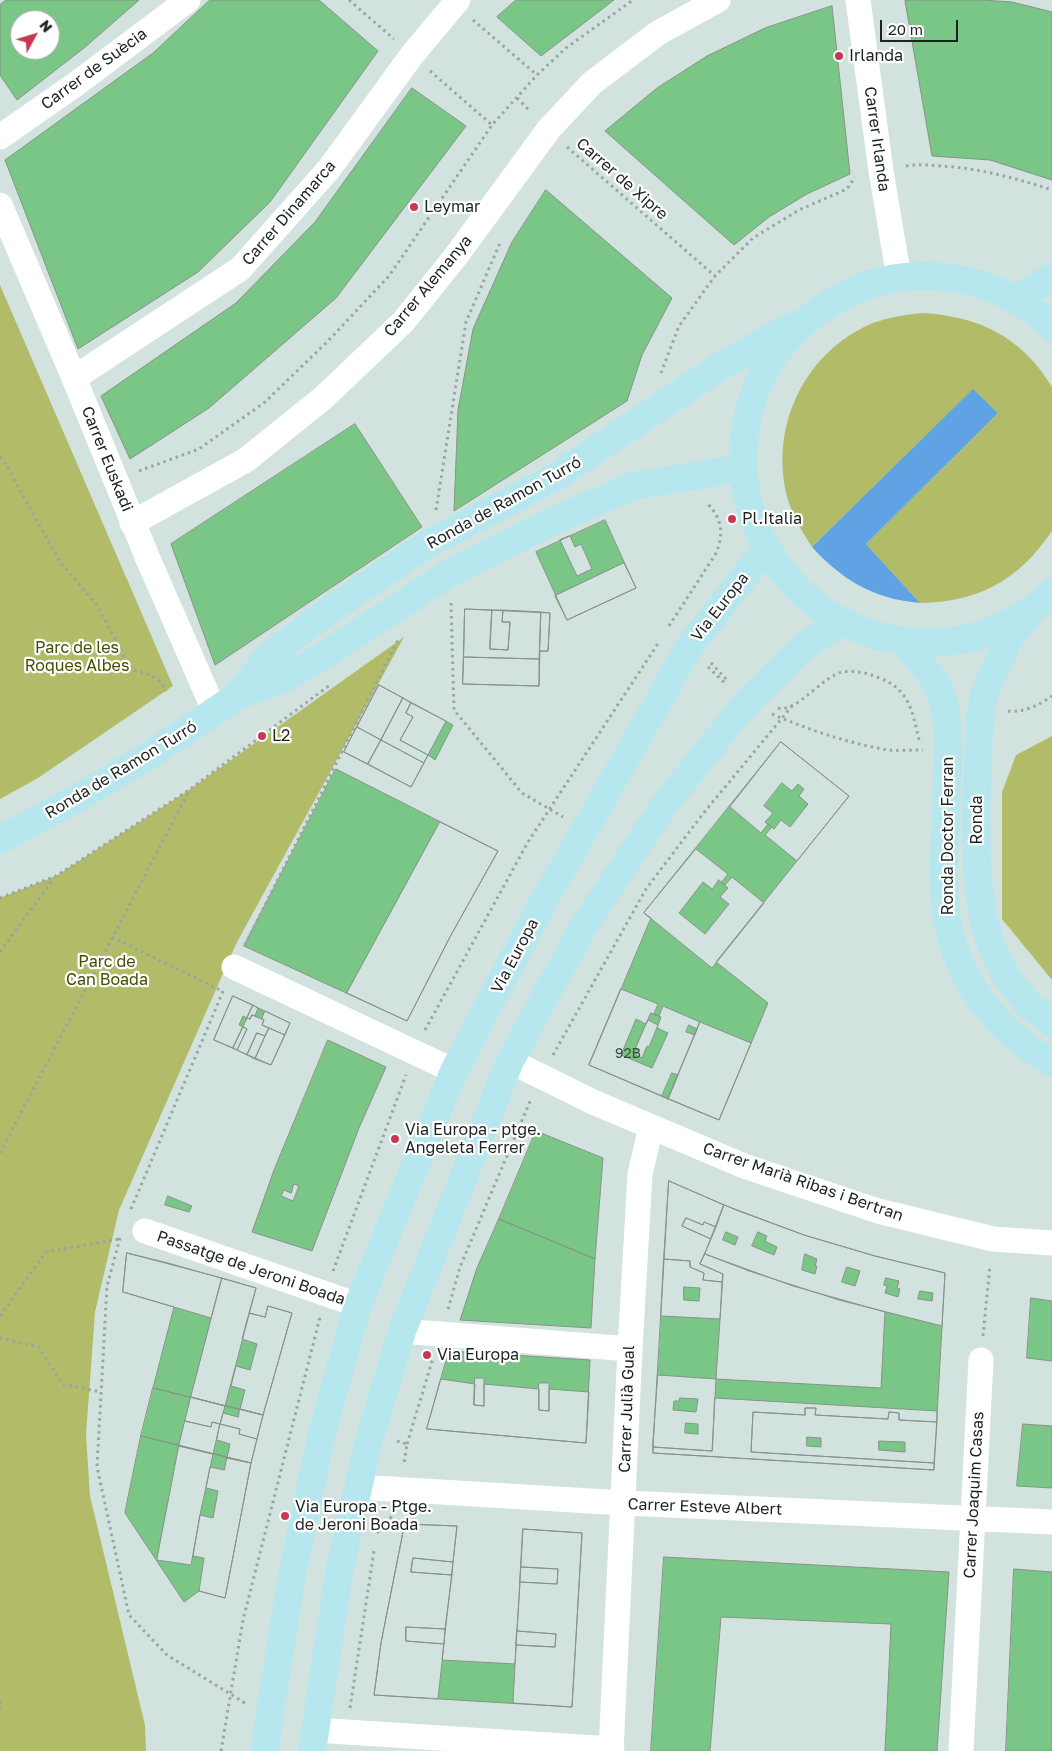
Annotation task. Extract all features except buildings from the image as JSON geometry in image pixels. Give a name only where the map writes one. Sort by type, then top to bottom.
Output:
[{"type":"street","name":"Carrer de Suècia","points":[[0,137],[76,84],[188,0]]},
{"type":"street","name":"Carrer Alemanya","points":[[132,523],[246,460],[336,385],[403,322],[456,256],[549,129],[592,83],[658,33],[718,0]]},
{"type":"street","name":"Carrer Irlanda","points":[[858,0],[881,171],[899,278]]},
{"type":"street","name":"Carrer Dinamarca","points":[[74,378],[240,269],[329,169],[412,55],[456,2]]},
{"type":"street","name":"Carrer Euskadi","points":[[0,205],[74,378],[132,523],[215,712]]},
{"type":"street","points":[[1043,600],[1005,626],[972,637],[938,642],[903,641],[872,634],[842,621],[812,603],[786,578],[766,549],[750,510],[743,468],[747,419],[754,395],[764,372],[777,351],[793,332],[812,316],[831,302],[853,291],[875,283],[899,278],[923,276],[954,278],[993,289],[1015,299],[1040,316],[1052,327]]},
{"type":"street","points":[[1015,299],[1052,276]]},
{"type":"street","name":"Ronda de Ramon Turró","points":[[239,696],[266,658],[317,619],[431,542],[552,479],[721,366],[812,316]]},
{"type":"street","name":"Ronda de Ramon Turró","points":[[0,840],[79,798],[239,696],[281,680],[320,658],[450,573],[551,522],[633,486],[743,468]]},
{"type":"street","name":"Via Europa","points":[[265,1751],[293,1570],[320,1442],[358,1305],[454,1071],[544,900],[585,830],[684,637],[766,549]]},
{"type":"street","name":"Ronda","points":[[1043,600],[1009,639],[985,692],[979,727],[976,817],[977,858],[983,920],[991,945],[1007,978],[1028,1004],[1052,1023]]},
{"type":"street","points":[[611,1750],[314,1740],[339,1572],[368,1444],[402,1331],[510,1061],[582,928],[739,692],[842,621]]},
{"type":"street","name":"Ronda Doctor Ferran","points":[[903,641],[934,679],[941,695],[948,721],[938,743],[945,898],[948,924],[955,948],[965,976],[974,991],[1005,1029],[1026,1047],[1052,1062]]},
{"type":"street","points":[[234,967],[454,1071]]},
{"type":"street","name":"Carrer Marià Ribas i Bertran","points":[[510,1061],[592,1102],[744,1166],[878,1211],[993,1239],[1052,1243]]},
{"type":"street","name":"Carrer Julià Gual","points":[[611,1750],[640,1174],[651,1128]]},
{"type":"street","name":"Passatge de Jeroni Boada","points":[[132,1226],[358,1305]]},
{"type":"street","points":[[402,1331],[630,1349]]},
{"type":"street","name":"Carrer Joaquim Casas","points":[[961,1751],[981,1360]]},
{"type":"street","name":"Carrer Esteve Albert","points":[[357,1487],[624,1503],[1052,1522]]},
{"type":"path","points":[[116,480],[198,449],[265,402],[327,342],[389,276],[492,125],[537,75],[566,48],[634,0]]},
{"type":"path","points":[[456,2],[537,75]]},
{"type":"path","name":"Carrer de Xipre","points":[[516,98],[564,145],[715,276]]},
{"type":"path","points":[[431,542],[444,449],[466,322],[502,237]]},
{"type":"path","points":[[0,457],[60,562],[96,604],[128,664],[133,670],[150,674],[162,682],[166,691]]},
{"type":"path","points":[[450,573],[454,710],[522,793],[585,830]]},
{"type":"path","points":[[673,619],[684,637],[717,677],[789,721],[840,739],[889,750],[926,750],[938,743]]},
{"type":"path","points":[[269,1718],[166,1655],[129,1615],[97,1467],[107,1286],[119,1239],[132,1226],[222,991],[402,632],[394,638]]},
{"type":"path","points":[[710,663],[739,692]]},
{"type":"path","points":[[552,1058],[646,889],[702,815],[792,706],[826,679],[838,673],[846,671],[865,672],[884,679],[906,696],[912,709],[919,740],[938,743]]},
{"type":"path","points":[[0,898],[56,876],[189,790],[331,685]]},
{"type":"path","points":[[1001,710],[1016,712],[1037,706],[1052,696]]},
{"type":"path","points":[[776,707],[783,709],[792,706]]},
{"type":"path","points":[[0,1153],[189,790]]},
{"type":"path","points":[[0,952],[56,876]]},
{"type":"path","points":[[112,937],[222,991]]},
{"type":"path","points":[[446,1313],[460,1267],[533,1096]]},
{"type":"path","points":[[0,1316],[46,1252],[119,1239]]},
{"type":"path","points":[[981,1360],[993,1239]]},
{"type":"path","points":[[0,1338],[39,1346],[62,1384],[101,1392]]},
{"type":"path","points":[[407,1444],[435,1351]]},
{"type":"path","points":[[0,1701],[0,1709]]},
{"type":"green space","name":"Parc de les Roques Albes","points":[[0,285],[173,686],[38,778],[0,799]]},
{"type":"green space","points":[[922,313],[962,319],[997,332],[1013,342],[1027,355],[1052,387],[1052,531],[1026,563],[996,585],[979,593],[961,598],[941,602],[920,603],[866,544],[998,413],[973,390],[812,547],[796,520],[789,503],[783,476],[783,449],[787,422],[796,397],[810,374],[827,353],[848,336],[873,323],[903,315]]},
{"type":"green space","name":"Parc de Can Boada","points":[[404,637],[236,944],[119,1210],[95,1312],[86,1435],[90,1496],[145,1725],[146,1751],[0,1751],[0,898],[56,876],[189,790]]},
{"type":"green space","points":[[1052,736],[1052,980],[1002,919],[1002,792],[1016,755]]},
{"type":"water","points":[[973,389],[998,413],[866,544],[920,603],[888,597],[860,586],[847,578],[823,559],[812,547]]},
{"type":"place","name":"Irlanda","points":[[839,56]]},
{"type":"place","name":"Leymar","points":[[414,207]]},
{"type":"place","name":"Pl.Italia","points":[[732,519]]},
{"type":"place","name":"L2","points":[[262,736]]},
{"type":"place","name":"Via Europa - ptge. Angeleta Ferrer","points":[[395,1139]]},
{"type":"place","name":"Via Europa","points":[[427,1355]]},
{"type":"place","name":"Via Europa - Ptge. de Jeroni Boada","points":[[285,1516]]}]
